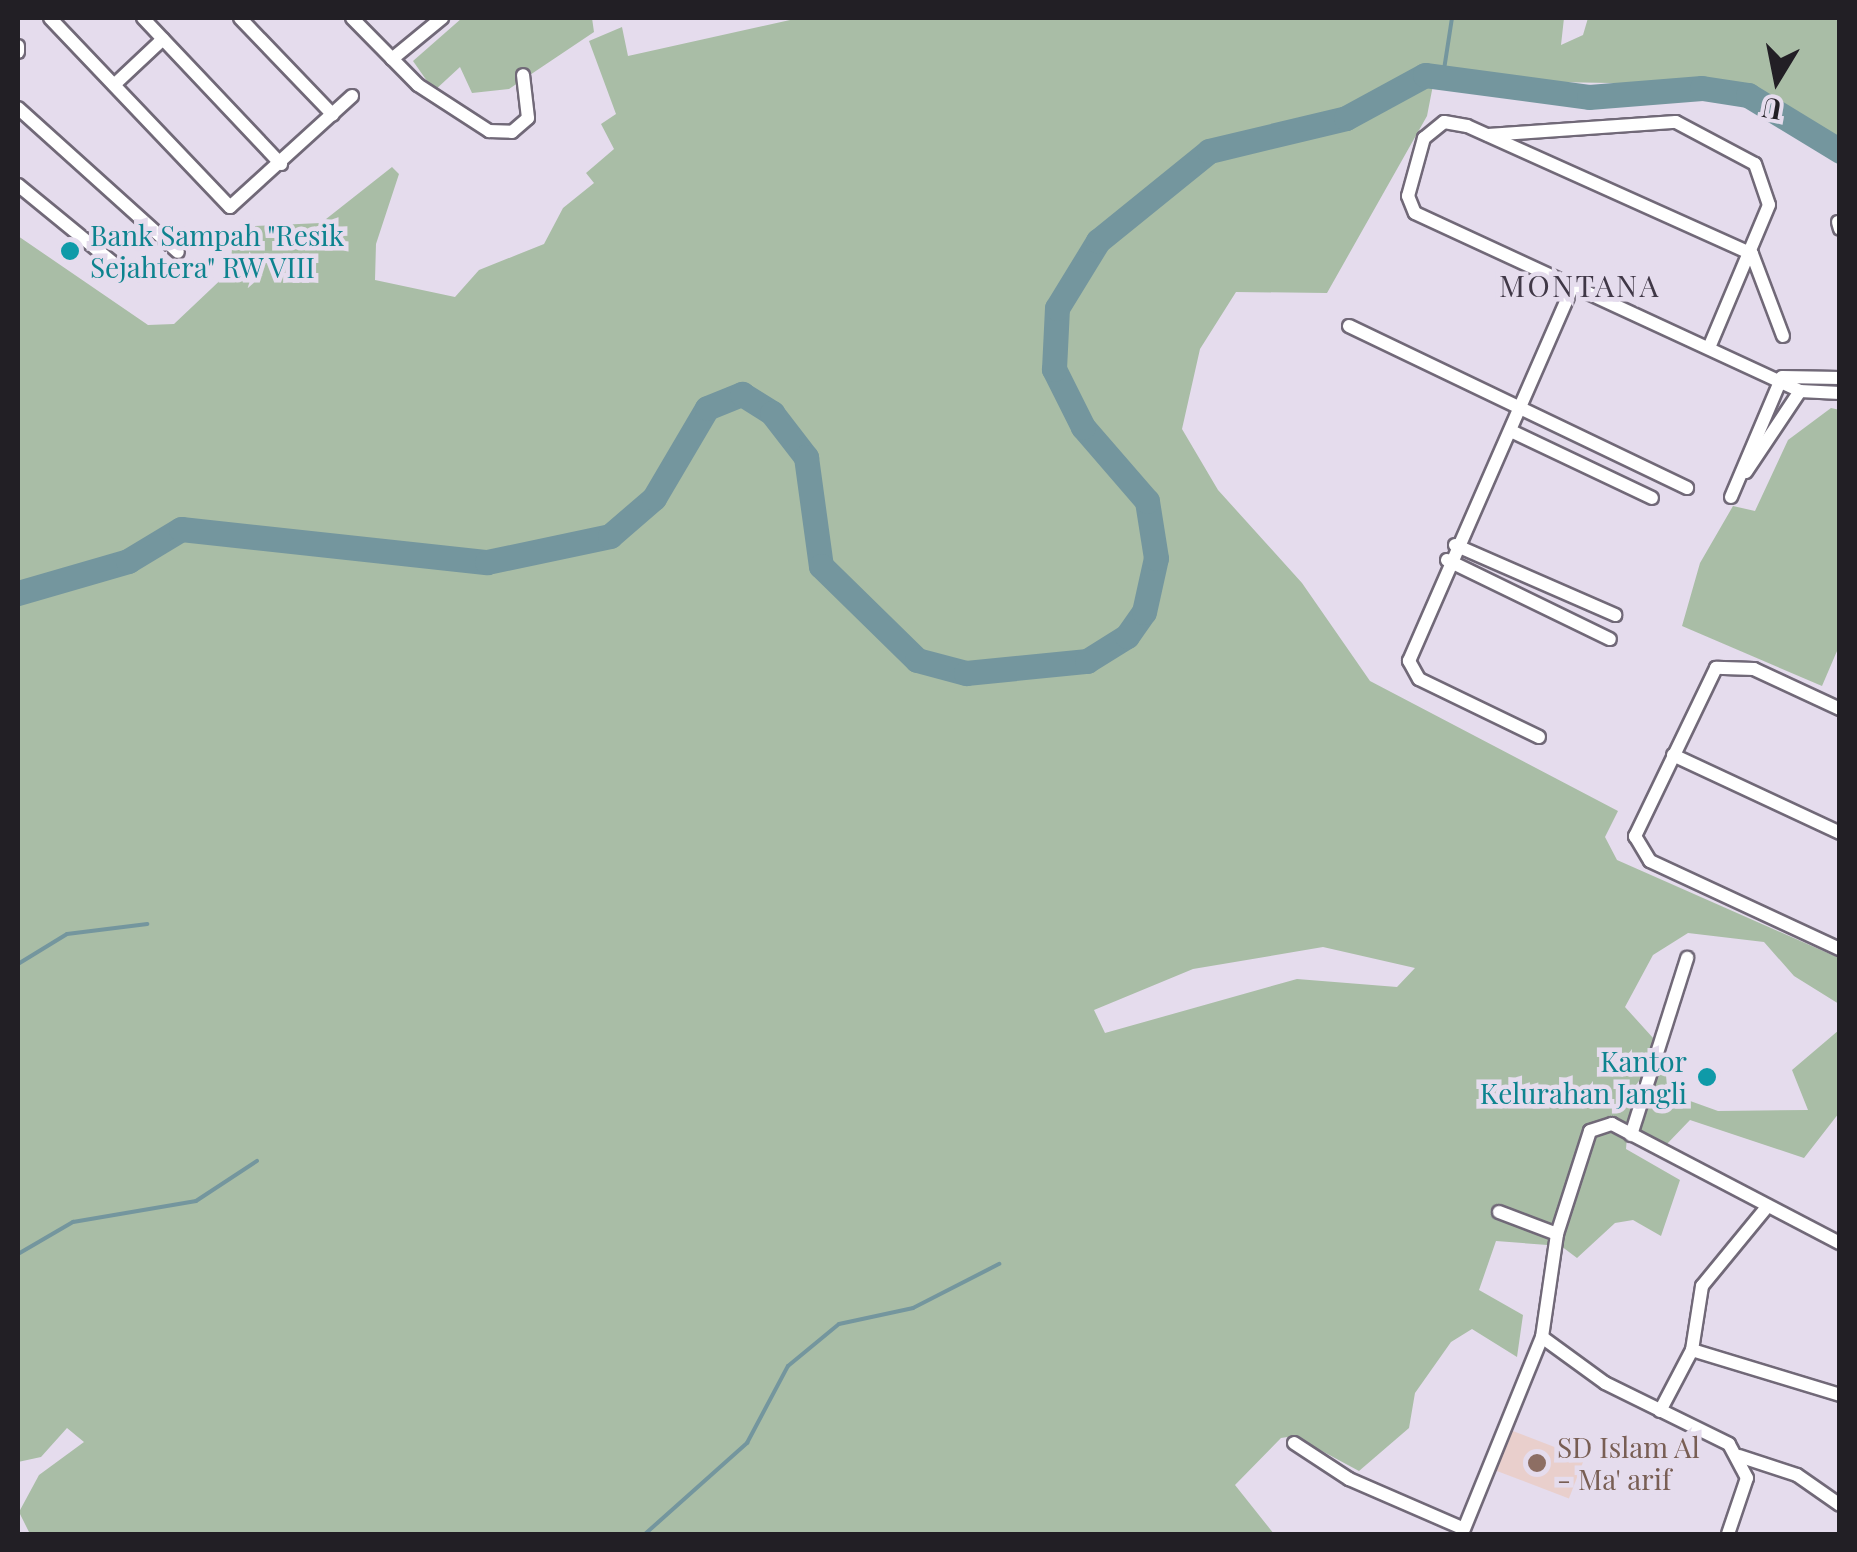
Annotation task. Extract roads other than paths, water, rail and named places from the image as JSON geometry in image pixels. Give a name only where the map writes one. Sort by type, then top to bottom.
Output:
[{"type":"street","points":[[50,18],[230,207],[352,96]]},
{"type":"street","points":[[143,18],[281,164]]},
{"type":"street","points":[[240,18],[333,115]]},
{"type":"street","points":[[352,18],[392,59],[489,131],[512,132],[528,118],[522,75]]},
{"type":"street","points":[[392,59],[442,18]]},
{"type":"street","points":[[114,85],[163,39]]},
{"type":"street","points":[[18,108],[178,252]]},
{"type":"street","points":[[1488,135],[1629,119],[1696,127],[1765,176],[1771,196],[1752,254],[1711,343]]},
{"type":"street","points":[[1783,336],[1752,254],[1488,135],[1444,122],[1429,131],[1410,209],[1572,288],[1711,343],[1782,377],[1800,391],[1840,394]]},
{"type":"street","points":[[18,185],[117,266]]},
{"type":"street","points":[[1539,737],[1412,672],[1411,648],[1447,560],[1521,407],[1572,288]]},
{"type":"street","points":[[1349,326],[1686,488]]},
{"type":"street","points":[[1782,377],[1840,378]]},
{"type":"street","points":[[1743,475],[1782,377]]},
{"type":"street","points":[[1731,497],[1800,391]]},
{"type":"street","points":[[1510,430],[1652,498]]},
{"type":"street","points":[[1455,545],[1615,615]]},
{"type":"street","points":[[1447,560],[1610,639]]},
{"type":"street","points":[[1840,690],[1836,708],[1754,668],[1716,668],[1635,845],[1681,875],[1840,949]]},
{"type":"street","points":[[1673,755],[1840,833]]},
{"type":"street","points":[[1631,1135],[1686,958]]},
{"type":"street","points":[[1294,1443],[1348,1479],[1468,1533],[1542,1337],[1558,1234],[1593,1126],[1631,1135],[1840,1243]]},
{"type":"street","points":[[1660,1410],[1692,1350],[1702,1286],[1766,1208]]},
{"type":"street","points":[[1499,1212],[1558,1234]]},
{"type":"street","points":[[1542,1337],[1739,1456],[1797,1475],[1840,1505]]},
{"type":"street","points":[[1692,1350],[1840,1396]]},
{"type":"street","points":[[1728,1534],[1747,1478],[1739,1456]]},
{"type":"waterway","points":[[1443,76],[1452,18]]},
{"type":"waterway","points":[[18,593],[128,561],[181,529],[487,562],[610,536],[654,498],[707,408],[742,394],[772,413],[806,457],[821,566],[917,660],[966,673],[1087,661],[1127,636],[1144,612],[1156,558],[1147,501],[1083,427],[1054,369],[1057,308],[1098,241],[1209,151],[1346,118],[1425,75],[1589,97],[1702,88],[1748,95],[1840,151]]},
{"type":"waterway","points":[[18,964],[67,934],[147,924]]},
{"type":"waterway","points":[[18,1254],[73,1222],[196,1201],[257,1161]]},
{"type":"waterway","points":[[645,1534],[747,1443],[788,1366],[839,1324],[913,1308],[999,1264]]},
{"type":"place","name":"Bank Sampah \"Resik Sejahtera\" RW VIII","points":[[70,251]]},
{"type":"place","name":"Kantor Kelurahan Jangli","points":[[1707,1077]]},
{"type":"place","name":"SD Islam Al - Ma' arif","points":[[1537,1463]]},
{"type":"district","name":"MONTANA","points":[[1580,285]]}]
